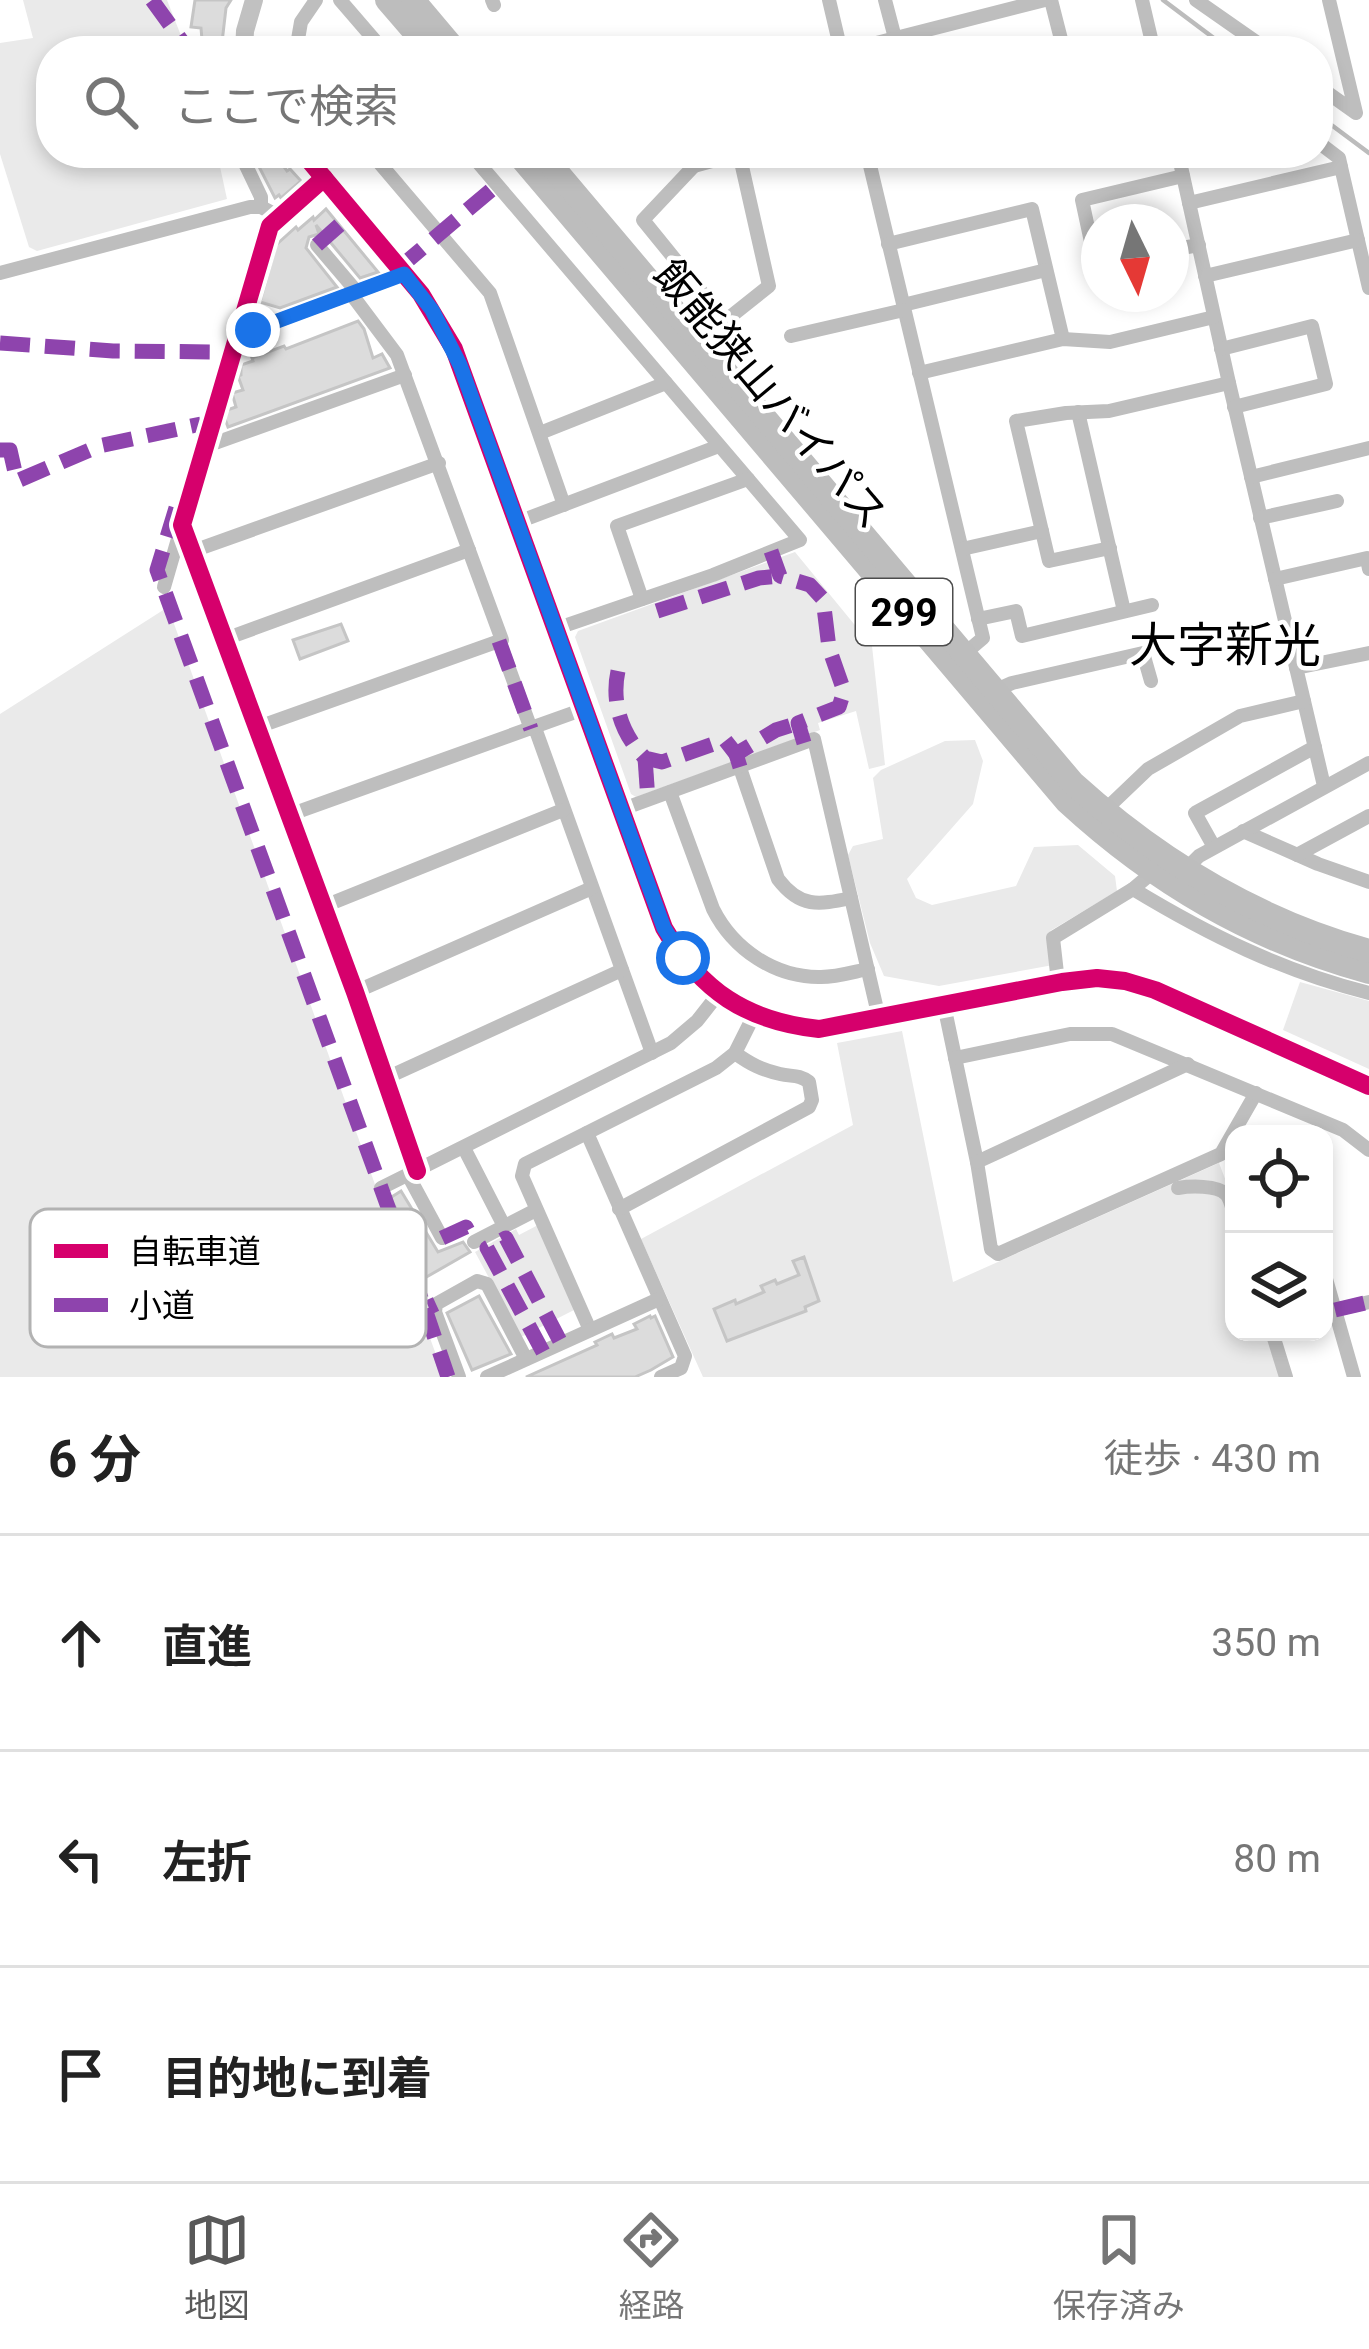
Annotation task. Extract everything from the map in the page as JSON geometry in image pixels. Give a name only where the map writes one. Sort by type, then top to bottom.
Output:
[{"type":"highway","points":[[388,0],[418,36]]},
{"type":"highway","points":[[413,0],[443,36]]},
{"type":"highway","name":"飯能狭山バイパス","points":[[555,168],[1073,783],[1161,856],[1185,870],[1278,919],[1369,951]]},
{"type":"highway","name":"飯能狭山バイパス","points":[[506,170],[1040,772],[1143,880],[1318,957],[1369,971]]},
{"type":"street","points":[[245,36],[254,0]]},
{"type":"street","points":[[299,36],[301,22],[316,0]]},
{"type":"street","points":[[340,0],[371,36]]},
{"type":"street","points":[[829,0],[839,36]]},
{"type":"street","points":[[885,0],[894,36]]},
{"type":"street","points":[[903,36],[1048,0],[1059,36]]},
{"type":"street","points":[[1142,0],[1150,36]]},
{"type":"street","points":[[1196,0],[1248,36]]},
{"type":"street","points":[[1329,0],[1356,112],[1333,96]]},
{"type":"street","points":[[1333,153],[1339,158],[1369,288]]},
{"type":"street","points":[[1190,203],[1341,167]]},
{"type":"street","points":[[247,168],[261,196],[261,207]]},
{"type":"street","points":[[316,168],[432,310],[454,349],[664,928],[694,972],[754,1015],[819,1029],[1058,982],[1097,978],[1126,982],[1155,990],[1369,1086]]},
{"type":"street","points":[[384,168],[490,292],[564,505]]},
{"type":"street","points":[[685,168],[643,220],[725,321],[769,286],[743,168]]},
{"type":"street","points":[[870,168],[983,638],[963,655]]},
{"type":"street","points":[[1181,168],[1324,787]]},
{"type":"street","points":[[506,170],[666,383],[800,540],[555,629]]},
{"type":"street","points":[[1083,204],[1082,200],[1183,176]]},
{"type":"street","points":[[164,587],[270,226],[324,178]]},
{"type":"street","points":[[0,273],[250,207],[280,217]]},
{"type":"street","points":[[888,244],[1032,208],[1063,339]]},
{"type":"street","points":[[1205,276],[1358,240]]},
{"type":"street","points":[[258,727],[502,640],[397,355],[317,245]]},
{"type":"street","points":[[1189,247],[1198,245]]},
{"type":"street","points":[[791,336],[1046,270]]},
{"type":"street","points":[[238,332],[404,274]]},
{"type":"street","points":[[919,373],[1063,339],[1110,342],[1214,317]]},
{"type":"street","points":[[1221,349],[1312,326],[1326,384],[1234,407]]},
{"type":"street","points":[[206,444],[405,375]]},
{"type":"street","points":[[1110,548],[1049,561],[1016,421],[1108,411],[1228,382]]},
{"type":"street","points":[[540,433],[666,383]]},
{"type":"street","points":[[1078,412],[1124,611]]},
{"type":"street","points":[[518,522],[719,446]]},
{"type":"street","points":[[1251,477],[1369,448]]},
{"type":"street","points":[[193,551],[439,463]]},
{"type":"street","points":[[642,599],[617,526],[748,479]]},
{"type":"street","points":[[1260,518],[1337,501]]},
{"type":"street","points":[[182,525],[386,1078],[413,1173],[442,1238]]},
{"type":"street","points":[[962,549],[1042,531]]},
{"type":"street","points":[[225,640],[470,550]]},
{"type":"street","points":[[1275,579],[1366,559],[1369,569]]},
{"type":"street","points":[[978,619],[1016,611],[1022,636],[1151,605]]},
{"type":"street","points":[[499,641],[652,1053]]},
{"type":"street","points":[[994,691],[1142,653],[1150,681]]},
{"type":"street","points":[[1296,668],[1369,653]]},
{"type":"street","points":[[1104,811],[1148,769],[1240,716],[1304,701]]},
{"type":"street","points":[[289,815],[584,709]]},
{"type":"street","points":[[620,810],[814,739],[879,1018]]},
{"type":"street","points":[[1214,847],[1195,813],[1315,747]]},
{"type":"street","points":[[1185,870],[1214,847],[1369,763]]},
{"type":"street","points":[[740,767],[778,879],[786,890],[818,904],[850,898]]},
{"type":"street","points":[[670,791],[713,910],[734,940],[758,960],[805,976],[868,969]]},
{"type":"street","points":[[322,907],[563,810]]},
{"type":"street","points":[[1297,855],[1369,816]]},
{"type":"street","points":[[1243,831],[1369,881]]},
{"type":"street","points":[[1058,982],[1053,938],[1143,880],[1201,930],[1248,952],[1369,993]]},
{"type":"street","points":[[355,992],[592,889]]},
{"type":"street","points":[[386,1078],[622,970]]},
{"type":"street","points":[[381,1188],[652,1053],[689,1030],[719,993]]},
{"type":"street","points":[[944,1005],[991,1249],[998,1254],[1221,1154],[1256,1093]]},
{"type":"street","points":[[590,1330],[522,1176],[525,1164],[716,1068],[735,1053],[754,1015]]},
{"type":"street","points":[[955,1058],[1070,1034],[1093,1032],[1130,1039],[1343,1130],[1369,1150]]},
{"type":"street","points":[[619,1209],[808,1107],[812,1100],[809,1082],[753,1067],[735,1053]]},
{"type":"street","points":[[977,1162],[1188,1064]]},
{"type":"street","points":[[1303,1125],[1308,1115]]},
{"type":"street","points":[[586,1133],[685,1356],[682,1368],[661,1377]]},
{"type":"street","points":[[464,1148],[504,1226]]},
{"type":"street","points":[[1178,1187],[1225,1192]]},
{"type":"street","points":[[475,1242],[536,1210]]},
{"type":"street","points":[[459,1377],[436,1304],[478,1281],[487,1284],[526,1359]]},
{"type":"street","points":[[487,1377],[659,1299]]},
{"type":"street","points":[[1335,1310],[1369,1302]]},
{"type":"street","points":[[1333,1303],[1354,1377]]},
{"type":"street","points":[[1275,1341],[1286,1377]]},
{"type":"shaded area","points":[[23,0],[167,0],[181,36],[36,36],[36,168],[220,168],[227,199],[37,251],[29,247],[0,154],[0,43],[33,38]]},
{"type":"shaded area","points":[[795,552],[872,646],[885,765],[869,769],[856,711],[818,723],[820,730],[636,797],[631,794],[575,637],[578,631]]},
{"type":"shaded area","points":[[168,607],[384,1209],[30,1209],[30,1347],[426,1347],[426,1327],[444,1377],[0,1377],[0,714]]},
{"type":"shaded area","points":[[975,740],[983,761],[973,804],[907,879],[916,898],[932,905],[1016,886],[1034,847],[1078,845],[1115,876],[1117,891],[1050,931],[1053,965],[939,986],[884,976],[870,943],[848,855],[853,846],[883,839],[873,778],[945,741]]},
{"type":"shaded area","points":[[1300,982],[1369,1001],[1369,1069],[1283,1030]]},
{"type":"shaded area","points":[[902,1031],[953,1282],[1219,1163],[1225,1179],[1225,1341],[1278,1341],[1289,1377],[703,1377],[641,1239],[853,1125],[837,1043]]},
{"type":"shaded area","points":[[538,1225],[574,1310],[521,1337],[475,1252],[516,1229],[519,1235]]},
{"type":"building","points":[[195,0],[231,0],[223,36],[202,36],[201,28],[191,27]]},
{"type":"building","points":[[260,168],[290,169],[301,181],[275,198]]},
{"type":"building","points":[[326,209],[378,272],[360,278],[316,225],[319,234],[309,237],[306,248],[337,287],[280,308],[260,302],[276,245]]},
{"type":"building","points":[[358,321],[373,358],[382,354],[390,368],[228,427],[227,410],[236,407],[232,393],[243,390],[238,376],[241,365]]},
{"type":"building","points":[[341,624],[348,641],[300,659],[293,640]]},
{"type":"building","points":[[401,1191],[412,1209],[396,1209],[390,1198]]},
{"type":"building","points":[[426,1232],[438,1252],[463,1242],[470,1252],[426,1277]]},
{"type":"building","points":[[804,1257],[819,1301],[805,1307],[806,1311],[727,1341],[714,1309],[764,1292],[761,1286],[775,1280],[777,1284],[799,1275],[793,1261]]},
{"type":"building","points":[[479,1296],[511,1354],[472,1370],[447,1313]]},
{"type":"building","points":[[655,1316],[673,1357],[651,1370],[635,1377],[526,1377],[612,1334],[614,1338],[637,1329],[634,1324]]},
{"type":"waterway","points":[[1163,0],[1211,36]]},
{"type":"waterway","points":[[1333,126],[1369,153]]},
{"type":"marked path","points":[[152,0],[178,36]]},
{"type":"marked path","points":[[399,268],[497,185]]},
{"type":"marked path","points":[[317,245],[344,221]]},
{"type":"marked path","points":[[0,343],[221,352]]},
{"type":"marked path","points":[[0,450],[10,450],[17,481],[99,446],[201,424]]},
{"type":"marked path","points":[[176,508],[157,570],[389,1209]]},
{"type":"marked path","points":[[771,551],[780,576],[810,585],[823,599],[829,648],[844,691],[839,707],[798,723],[804,743]]},
{"type":"marked path","points":[[657,611],[759,578],[780,576]]},
{"type":"marked path","points":[[499,641],[531,729]]},
{"type":"marked path","points":[[618,671],[620,718],[645,758],[662,762],[725,740],[736,754]]},
{"type":"marked path","points":[[740,767],[736,754],[798,723]]},
{"type":"marked path","points":[[645,758],[648,800]]},
{"type":"marked path","points":[[442,1238],[466,1227],[474,1242]]},
{"type":"marked path","points":[[543,1352],[487,1248],[506,1238],[561,1343]]},
{"type":"marked path","points":[[1335,1310],[1369,1302]]},
{"type":"marked path","points":[[426,1309],[436,1304]]},
{"type":"marked path","points":[[426,1312],[448,1377]]},
{"type":"cycle path","points":[[316,168],[421,294],[454,349],[664,928],[710,986],[769,1019],[819,1029],[1062,982],[1125,981],[1369,1086]]},
{"type":"cycle path","points":[[324,178],[270,226],[182,525],[417,1171]]},
{"type":"district","name":"大字新光","points":[[1225,645]]},
{"type":"route","points":[[253,330],[404,274],[432,310],[460,365],[664,928],[683,958]]}]
